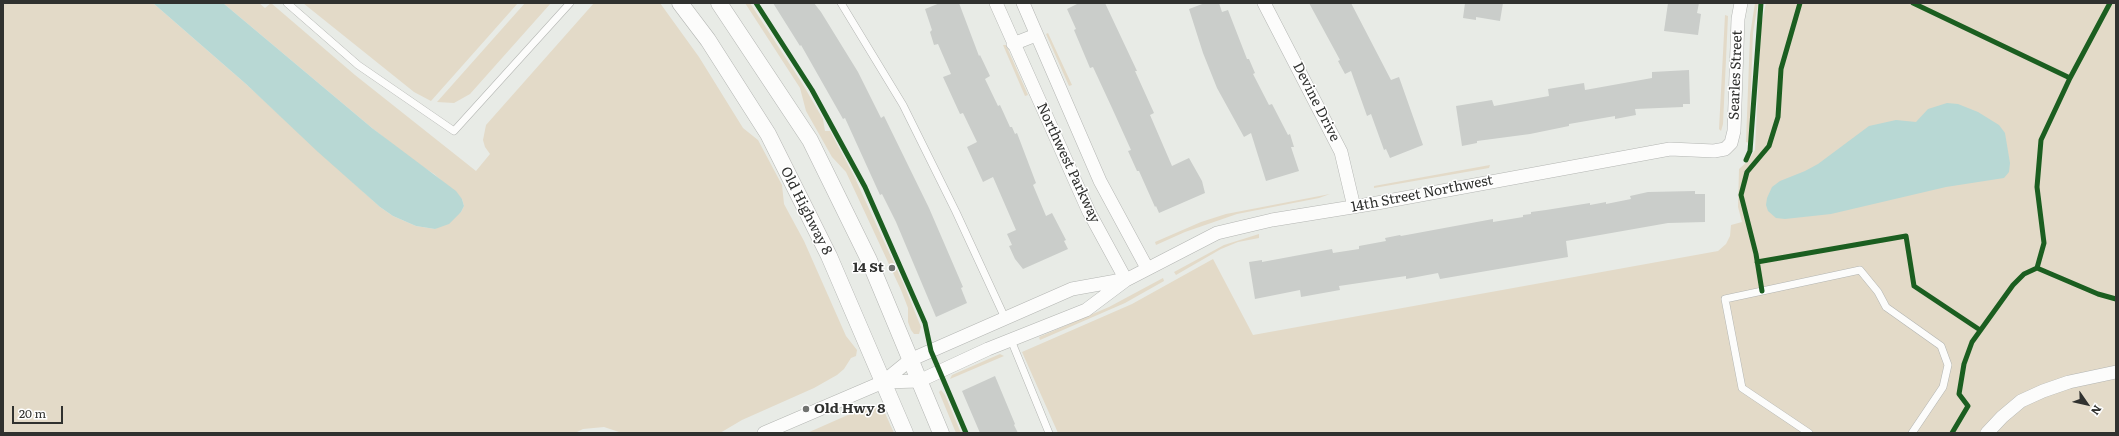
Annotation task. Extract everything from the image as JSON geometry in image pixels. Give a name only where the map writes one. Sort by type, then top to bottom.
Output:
[{"type":"street","name":"Old Highway 8","points":[[680,3],[708,40],[768,134],[829,256],[905,433]]},
{"type":"street","points":[[719,3],[810,140],[869,260],[941,433]]},
{"type":"street","name":"Northwest Parkway","points":[[996,3],[1089,212],[1126,280]]},
{"type":"street","name":"Northwest Parkway","points":[[1023,3],[1100,182],[1147,268]]},
{"type":"street","name":"Devine Drive","points":[[1264,3],[1341,152],[1354,207]]},
{"type":"street","name":"Searles Street","points":[[1729,146],[1733,139],[1734,131],[1738,19],[1742,3]]},
{"type":"street","points":[[1013,44],[1036,35]]},
{"type":"street","name":"14th Street Northwest","points":[[883,382],[919,381],[1011,340],[1086,310],[1126,280],[1147,268],[1217,234],[1272,220],[1354,207],[1670,149],[1714,151],[1725,149],[1729,146]]},
{"type":"street","name":"14th Street Northwest","points":[[764,433],[883,382],[910,360],[1072,289],[1126,280]]},
{"type":"street","points":[[1005,318],[1011,340]]},
{"type":"street","points":[[1987,433],[2002,417],[2021,401],[2038,393],[2090,376],[2116,372]]},
{"type":"lane","points":[[287,3],[358,65],[454,131],[570,3]]},
{"type":"lane","points":[[841,3],[903,105],[956,212],[1005,318]]},
{"type":"lane","points":[[1809,433],[1742,388],[1726,299],[1860,270],[1878,292],[1886,307],[1941,346],[1948,365],[1943,387],[1912,433]]},
{"type":"lane","points":[[1011,340],[1050,433]]},
{"type":"shaded area","points":[[3,3],[153,3],[246,84],[380,207],[393,216],[416,226],[435,229],[461,212],[464,206],[462,199],[434,174],[412,160],[372,128],[223,3],[259,3],[265,8],[271,3],[355,75],[476,171],[490,154],[485,147],[483,140],[486,125],[594,3],[660,3],[699,57],[743,128],[758,140],[782,185],[784,204],[804,241],[846,336],[857,350],[856,356],[851,358],[844,369],[837,375],[814,388],[742,420],[720,433],[622,433],[604,427],[583,429],[575,433],[3,433]]},
{"type":"shaded area","points":[[303,3],[518,3],[431,101],[414,92]]},
{"type":"shaded area","points":[[525,3],[551,3],[470,94],[454,103],[437,102]]},
{"type":"shaded area","points":[[745,3],[750,3],[802,83],[823,119],[825,131],[830,131],[854,176],[904,285],[921,327],[919,334],[914,334],[911,330],[908,322],[908,308],[901,290],[846,172],[832,157],[806,111],[800,88]]},
{"type":"shaded area","points":[[1755,3],[1758,3],[1753,33],[1749,143],[1746,142],[1750,35]]},
{"type":"shaded area","points":[[1766,3],[2116,3],[2116,433],[1058,433],[1022,352],[1132,304],[1213,259],[1253,335],[1718,251],[1726,244],[1730,236],[1731,225],[1742,222],[1738,207],[1739,169],[1748,161],[1755,150],[1761,26]]},
{"type":"shaded area","points":[[1725,15],[1728,16],[1723,124],[1721,131],[1719,129]]},
{"type":"shaded area","points":[[1048,33],[1072,85],[1069,86],[1046,34]]},
{"type":"shaded area","points":[[1003,45],[1006,45],[1028,95],[1025,96]]},
{"type":"shaded area","points":[[1490,165],[1489,168],[1374,188],[1374,186]]},
{"type":"shaded area","points":[[1330,194],[1319,198],[1237,214],[1185,232],[1156,245],[1155,242],[1201,222],[1226,214]]},
{"type":"shaded area","points":[[1259,234],[1259,238],[1238,242],[1221,249],[1176,275],[1174,272],[1224,245]]},
{"type":"shaded area","points":[[1163,278],[1164,281],[1125,303],[1040,340],[1039,337],[1109,307]]},
{"type":"shaded area","points":[[1000,354],[1004,356],[950,379],[952,375]]},
{"type":"shaded area","points":[[941,390],[945,395],[961,433],[956,433],[939,392]]},
{"type":"shaded area","points":[[866,407],[876,407],[885,413],[894,433],[807,433]]},
{"type":"water","points":[[153,3],[223,3],[372,128],[456,191],[462,199],[464,206],[461,212],[449,224],[435,229],[416,226],[393,216],[380,207],[318,152],[246,84]]},
{"type":"water","points":[[1947,103],[1958,104],[1978,112],[1999,125],[2005,133],[2010,163],[2009,172],[2004,178],[1946,187],[1831,214],[1785,219],[1776,218],[1768,211],[1766,205],[1767,198],[1772,187],[1780,181],[1818,164],[1869,126],[1896,120],[1916,122],[1928,109]]},
{"type":"building","points":[[773,3],[814,3],[821,12],[858,72],[881,118],[884,116],[929,208],[963,287],[961,288],[967,303],[936,317],[896,222],[882,194],[880,195],[845,118],[843,119],[801,45],[800,46]]},
{"type":"building","points":[[940,3],[959,3],[979,56],[980,55],[990,76],[985,79],[998,106],[1000,105],[1010,127],[1012,127],[1015,134],[1017,133],[1036,183],[1033,185],[1046,216],[1052,213],[1066,240],[1064,241],[1068,249],[1023,269],[1015,259],[1009,246],[1012,245],[1007,234],[1016,230],[993,177],[983,182],[967,147],[977,142],[963,113],[960,114],[943,77],[951,74],[938,44],[934,45],[930,32],[932,30],[925,9]]},
{"type":"building","points":[[1079,3],[1105,3],[1137,71],[1135,71],[1154,113],[1150,115],[1172,166],[1189,158],[1202,181],[1205,193],[1159,213],[1156,206],[1155,207],[1139,171],[1137,171],[1128,151],[1131,150],[1112,108],[1093,67],[1090,68],[1074,30],[1076,29],[1067,9]]},
{"type":"building","points":[[1205,3],[1219,3],[1222,12],[1228,10],[1247,59],[1249,59],[1255,73],[1253,74],[1269,105],[1272,104],[1288,135],[1290,134],[1294,147],[1291,147],[1299,171],[1266,181],[1251,133],[1244,137],[1217,88],[1203,53],[1189,9]]},
{"type":"building","points":[[1309,3],[1351,3],[1391,80],[1399,77],[1423,145],[1390,158],[1386,149],[1384,150],[1371,114],[1367,116],[1351,71],[1345,74],[1338,61],[1340,60]]},
{"type":"building","points":[[1465,3],[1503,3],[1500,21],[1476,17],[1476,20],[1463,18]]},
{"type":"building","points":[[1668,3],[1699,3],[1697,13],[1701,14],[1698,35],[1664,31]]},
{"type":"building","points":[[1689,70],[1690,104],[1683,104],[1683,107],[1635,109],[1636,115],[1615,119],[1615,116],[1569,124],[1569,126],[1530,134],[1477,141],[1477,143],[1462,146],[1456,106],[1492,100],[1494,106],[1549,96],[1548,89],[1584,83],[1585,90],[1652,78],[1652,72]]},
{"type":"building","points":[[1695,191],[1695,194],[1705,194],[1705,222],[1668,223],[1566,241],[1568,257],[1440,279],[1438,273],[1406,279],[1406,276],[1339,286],[1340,290],[1301,297],[1300,290],[1255,299],[1249,262],[1262,260],[1262,262],[1332,249],[1333,253],[1359,249],[1359,246],[1386,241],[1385,238],[1400,235],[1493,219],[1493,222],[1523,217],[1523,215],[1531,214],[1531,212],[1590,203],[1590,205],[1606,202],[1606,204],[1631,199],[1630,196],[1648,192]]},
{"type":"building","points":[[995,376],[1018,433],[980,433],[962,391]]},
{"type":"cycle path","points":[[756,3],[812,90],[865,187],[925,323],[931,351],[966,433]]},
{"type":"cycle path","points":[[1746,160],[1750,151],[1761,3]]},
{"type":"cycle path","points":[[1762,291],[1756,254],[1741,195],[1747,172],[1769,146],[1778,117],[1781,69],[1800,3]]},
{"type":"cycle path","points":[[1913,3],[2070,78]]},
{"type":"cycle path","points":[[2037,268],[2044,243],[2037,187],[2041,140],[2070,78],[2110,3]]},
{"type":"cycle path","points":[[1757,262],[1906,236],[1914,286],[1980,330]]},
{"type":"cycle path","points":[[1952,433],[1968,406],[1959,394],[1964,364],[1972,342],[2013,285],[2024,274],[2037,268],[2098,294],[2116,299]]},
{"type":"place","name":"14 St","points":[[892,268]]},
{"type":"place","name":"Old Hwy 8","points":[[806,409]]}]
